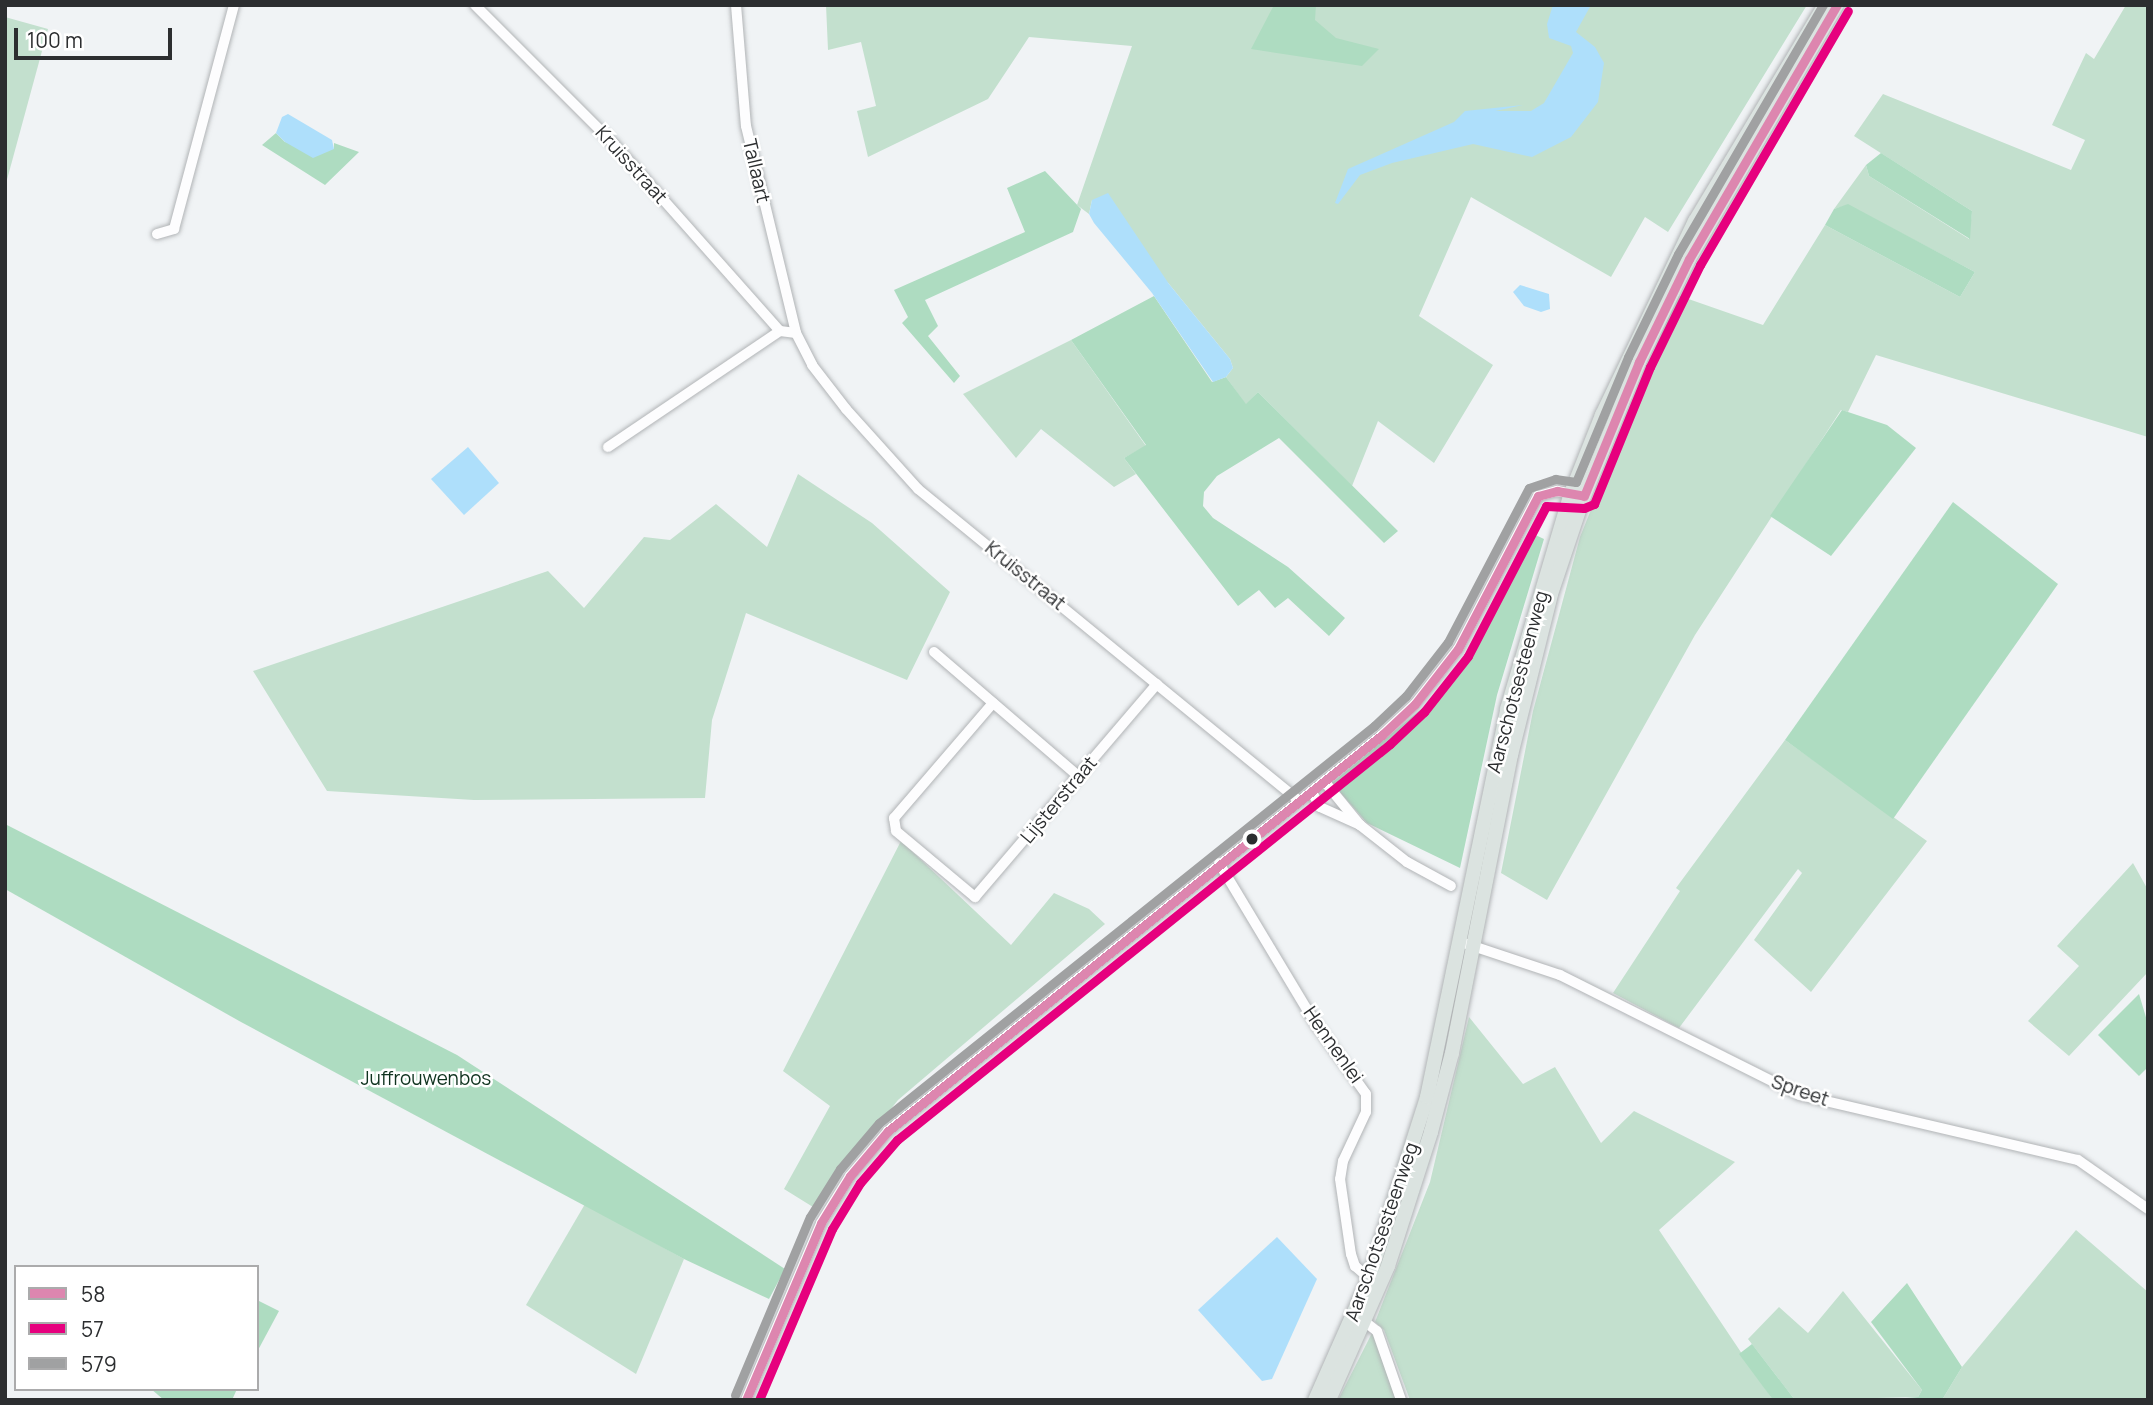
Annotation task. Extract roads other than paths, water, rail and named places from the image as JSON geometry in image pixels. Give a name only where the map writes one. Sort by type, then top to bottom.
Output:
[{"type":"main road","name":"Aarschotsesteenweg","points":[[1315,1400],[1369,1278],[1427,1097],[1577,495],[1614,404],[1708,197],[1825,5]]},
{"type":"main road","name":"Aarschotsesteenweg","points":[[1614,404],[1689,259],[1837,5]]},
{"type":"main road","name":"Aarschotsesteenweg","points":[[1329,1400],[1364,1321],[1412,1199],[1452,1053],[1467,944]]},
{"type":"street","points":[[158,234],[174,229],[234,5]]},
{"type":"street","name":"Kruisstraat","points":[[475,5],[612,143],[780,331]]},
{"type":"street","name":"Tallaart","points":[[736,5],[746,125],[796,333]]},
{"type":"street","points":[[608,447],[780,331],[796,333]]},
{"type":"street","name":"Kruisstraat","points":[[796,333],[812,365],[852,417],[918,489],[1298,800]]},
{"type":"street","points":[[746,1400],[821,1223],[870,1151],[908,1112],[1382,735],[1442,673],[1538,496],[1557,491],[1577,495]]},
{"type":"street","points":[[934,652],[1078,776]]},
{"type":"street","name":"Lijsterstraat","points":[[993,703],[894,818],[896,831],[975,897],[1157,684]]},
{"type":"street","points":[[1324,782],[1360,825],[1407,862],[1451,886]]},
{"type":"street","points":[[1312,792],[1320,807],[1360,825]]},
{"type":"street","name":"Hennenlei","points":[[1219,863],[1315,1023],[1366,1094],[1366,1112],[1343,1161],[1340,1179],[1351,1254],[1355,1266],[1369,1278]]},
{"type":"street","name":"Spreet","points":[[1467,944],[1560,975],[1784,1089],[2078,1160],[2148,1209]]},
{"type":"street","points":[[1364,1321],[1383,1343],[1401,1400]]},
{"type":"water","points":[[1553,5],[1591,5],[1576,32],[1595,47],[1604,63],[1598,102],[1571,137],[1532,157],[1473,144],[1392,163],[1360,175],[1338,204],[1335,203],[1348,169],[1454,122],[1465,111],[1523,105],[1495,111],[1531,111],[1544,103],[1573,53],[1571,46],[1549,38],[1547,24]]},
{"type":"water","points":[[288,114],[332,140],[334,149],[313,158],[285,142],[276,133],[282,117]]},
{"type":"water","points":[[1108,193],[1169,284],[1230,359],[1233,368],[1226,377],[1213,382],[1152,293],[1094,223],[1089,214],[1092,200]]},
{"type":"water","points":[[1520,285],[1549,294],[1550,309],[1541,312],[1524,306],[1513,292]]},
{"type":"water","points":[[468,447],[499,483],[464,515],[431,479]]},
{"type":"water","points":[[1277,1237],[1317,1279],[1272,1379],[1262,1381],[1198,1310]]},
{"type":"park label","name":"Juffrouwenbos","points":[[426,1079]]}]
